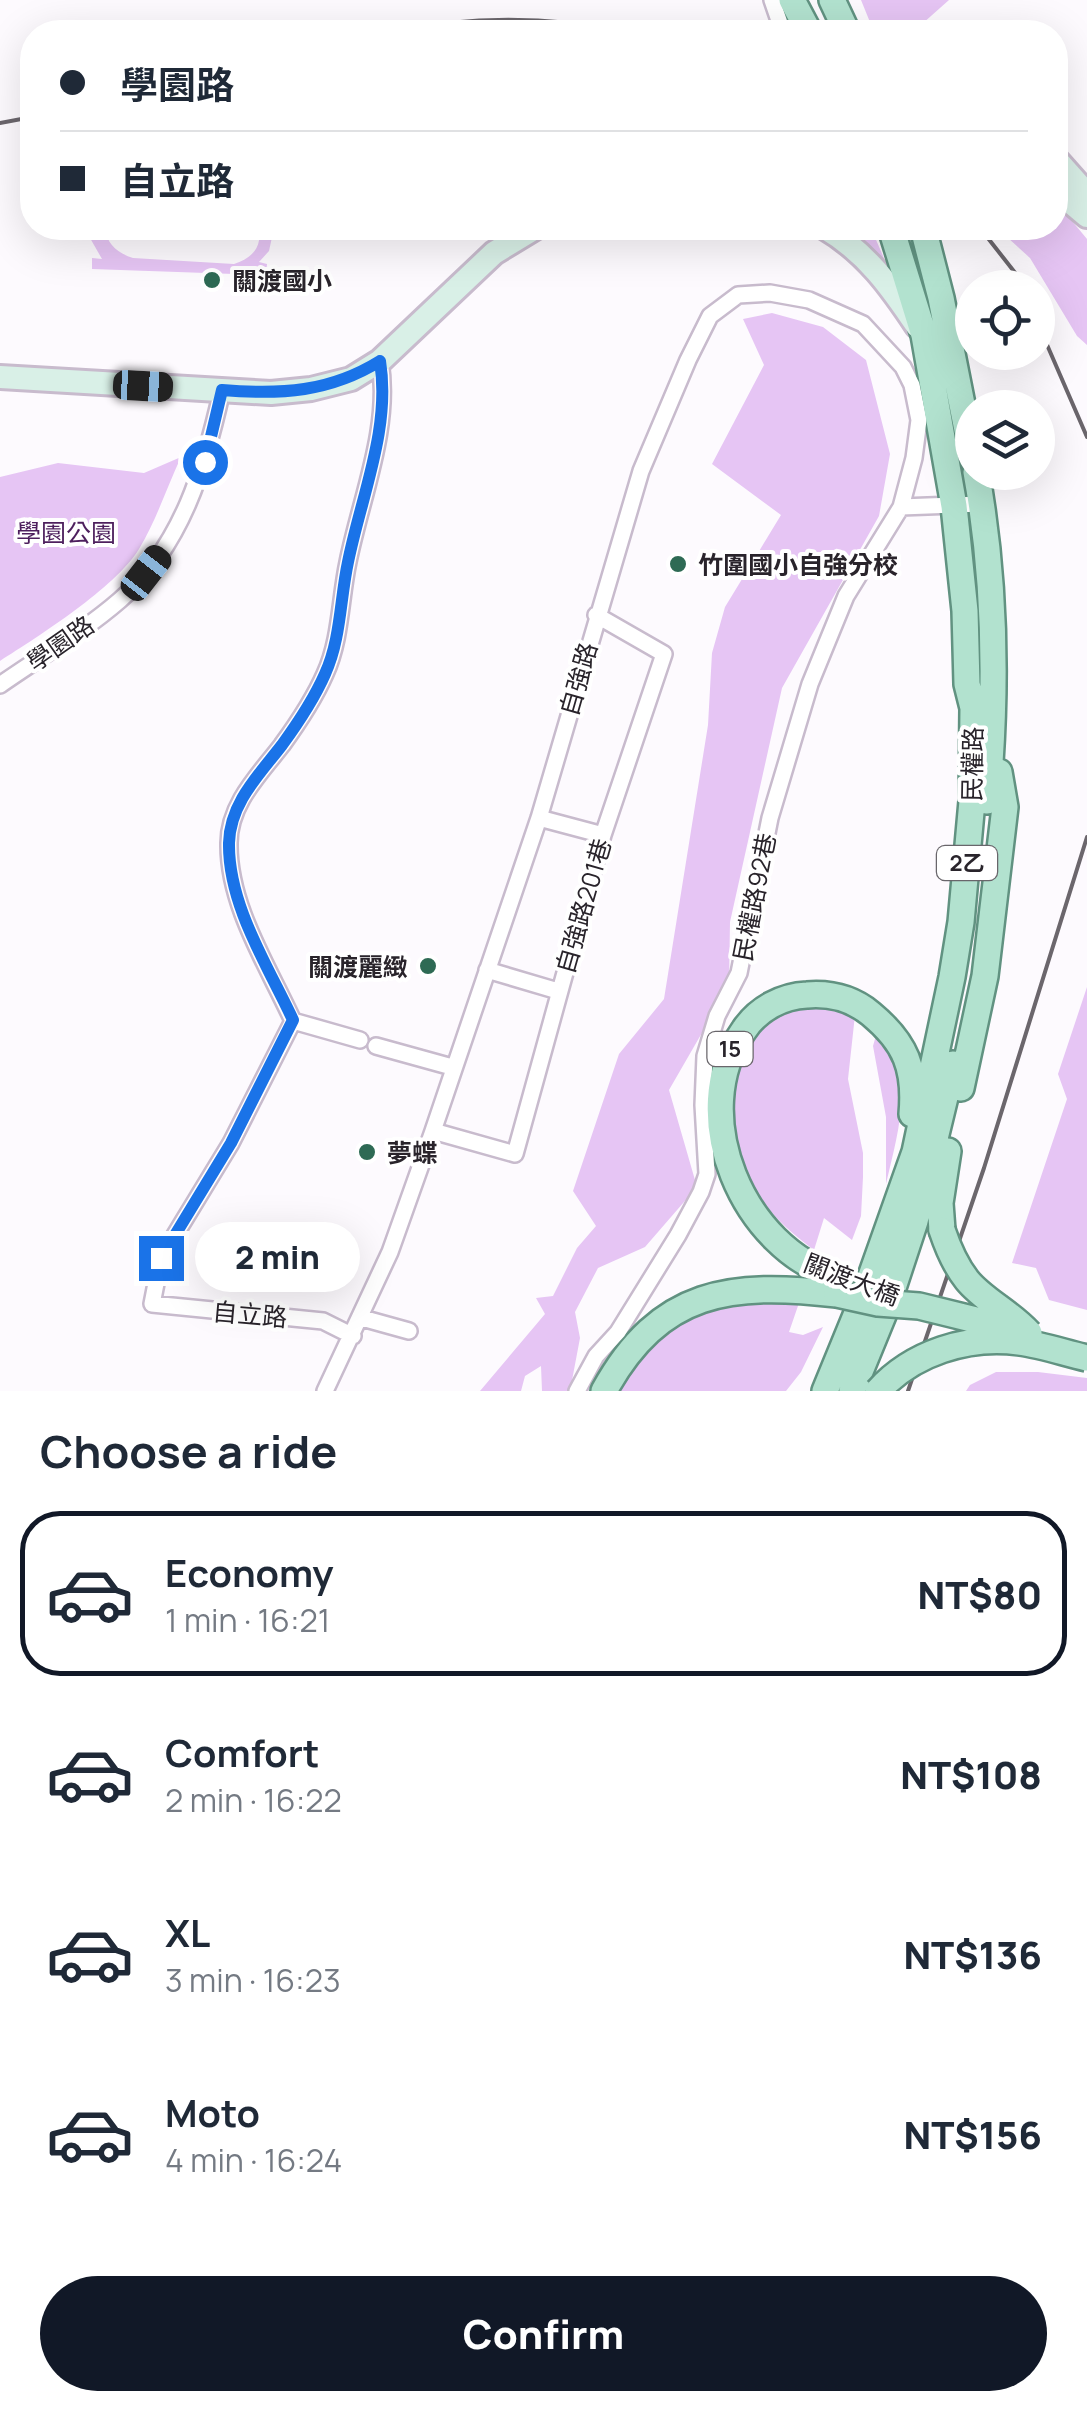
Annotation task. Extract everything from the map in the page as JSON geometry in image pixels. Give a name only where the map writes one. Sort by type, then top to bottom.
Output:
[{"type":"main road","name":"民權路","points":[[852,1391],[876,1300],[894,1206],[915,1152],[970,966],[993,732],[964,611],[954,506],[924,335],[896,240]]},
{"type":"main road","points":[[926,240],[958,390]]},
{"type":"main road","name":"民權路","points":[[825,1391],[916,1221],[949,1044],[972,801],[972,708],[980,685],[990,579],[979,490]]},
{"type":"main road","points":[[993,732],[1005,807],[985,976],[944,1167],[940,1203],[942,1230],[951,1255],[968,1282],[1011,1313],[1029,1333]]},
{"type":"main road","name":"關渡大橋","points":[[838,1285],[787,1252],[754,1215],[730,1168],[721,1129],[720,1088],[728,1052],[752,1018],[788,996],[825,994],[858,1004],[886,1026],[903,1047],[913,1083],[913,1112],[897,1170],[894,1206]]},
{"type":"main road","name":"關渡大橋","points":[[604,1391],[620,1363],[646,1332],[679,1309],[753,1288],[838,1285],[1087,1346]]},
{"type":"main road","points":[[878,1391],[890,1377],[924,1355],[971,1343],[1017,1342],[1087,1358]]},
{"type":"street","points":[[1068,173],[1087,194]]},
{"type":"street","points":[[0,378],[272,393],[351,379],[380,361],[494,253],[515,240]]},
{"type":"street","points":[[841,240],[883,275],[924,335]]},
{"type":"street","name":"自強路","points":[[325,1391],[390,1252],[539,818],[641,470],[710,316],[738,295],[770,293],[837,310],[863,324],[903,366],[912,385],[918,420],[914,458],[901,507]]},
{"type":"street","points":[[380,361],[385,398],[327,670],[285,742],[242,796],[231,824],[231,877],[293,1020],[452,1067]]},
{"type":"street","name":"學園路","points":[[0,684],[121,599],[166,547],[184,515],[205,462],[222,390]]},
{"type":"street","points":[[901,507],[982,504]]},
{"type":"street","name":"民權路92巷","points":[[577,1391],[596,1356],[618,1332],[678,1236],[701,1192],[706,1174],[705,1056],[717,1016],[739,973],[770,818],[810,684],[846,596],[901,507]]},
{"type":"street","name":"自強路201巷","points":[[432,1131],[515,1154],[603,834],[664,654],[596,615]]},
{"type":"street","points":[[539,818],[603,834]]},
{"type":"street","points":[[486,970],[558,991]]},
{"type":"street","name":"自立路","points":[[293,1020],[231,1143],[161,1258],[152,1304],[323,1321],[352,1336]]},
{"type":"street","points":[[362,1318],[409,1331]]},
{"type":"green space","points":[[861,0],[949,0],[926,20],[869,20]]},
{"type":"green space","points":[[1068,216],[1087,239],[1087,345],[1077,336],[1055,299],[1055,270],[1037,270],[1010,240],[1068,240]]},
{"type":"green space","points":[[91,240],[109,240],[133,258],[234,264],[246,259],[259,240],[271,240],[269,251],[259,262],[267,264],[266,275],[92,269],[92,258],[102,259]]},
{"type":"green space","points":[[856,240],[876,240],[884,264]]},
{"type":"green space","points":[[772,313],[823,327],[866,360],[890,454],[879,516],[782,688],[730,922],[729,986],[669,1090],[697,1187],[645,1247],[598,1268],[575,1312],[580,1338],[570,1391],[542,1391],[541,1366],[525,1376],[521,1391],[480,1391],[545,1314],[536,1298],[553,1296],[577,1248],[596,1226],[573,1191],[619,1054],[664,999],[708,725],[712,653],[725,607],[781,515],[712,464],[764,365],[743,319]]},
{"type":"green space","name":"學園公園","points":[[181,457],[151,527],[128,564],[75,610],[0,661],[0,477],[58,463],[144,473]]},
{"type":"green space","points":[[1087,987],[1087,1310],[1049,1300],[1036,1268],[1012,1263],[1067,1099],[1058,1074]]},
{"type":"green space","points":[[811,1004],[855,1015],[848,1079],[863,1153],[861,1216],[852,1240],[824,1218],[814,1250],[777,1218],[759,1195],[737,1140],[734,1110],[736,1082],[744,1055],[758,1032],[781,1015]]},
{"type":"green space","points":[[877,1032],[897,1067],[901,1086],[899,1124],[886,1184],[886,1117],[873,1046]]},
{"type":"green space","points":[[750,1301],[799,1303],[789,1332],[803,1335],[823,1327],[801,1372],[786,1391],[610,1391],[655,1334],[702,1311]]},
{"type":"green space","points":[[996,1372],[1087,1378],[1087,1391],[966,1391]]},
{"type":"railway","points":[[0,123],[20,119]]},
{"type":"railway","points":[[989,240],[1013,270]]},
{"type":"railway","points":[[1055,363],[1087,437]]},
{"type":"railway","points":[[908,1391],[984,1168],[1087,837]]},
{"type":"place","name":"關渡國小","points":[[212,280]]},
{"type":"place","name":"竹圍國小自強分校","points":[[678,564]]},
{"type":"place","name":"關渡麗緻","points":[[428,966]]},
{"type":"place","name":"夢蝶","points":[[367,1152]]},
{"type":"route","points":[[161,1258],[231,1143],[293,1020],[231,877],[231,824],[242,796],[285,742],[327,670],[385,398],[380,361],[351,379],[311,389],[272,393],[222,390],[205,462]]}]
